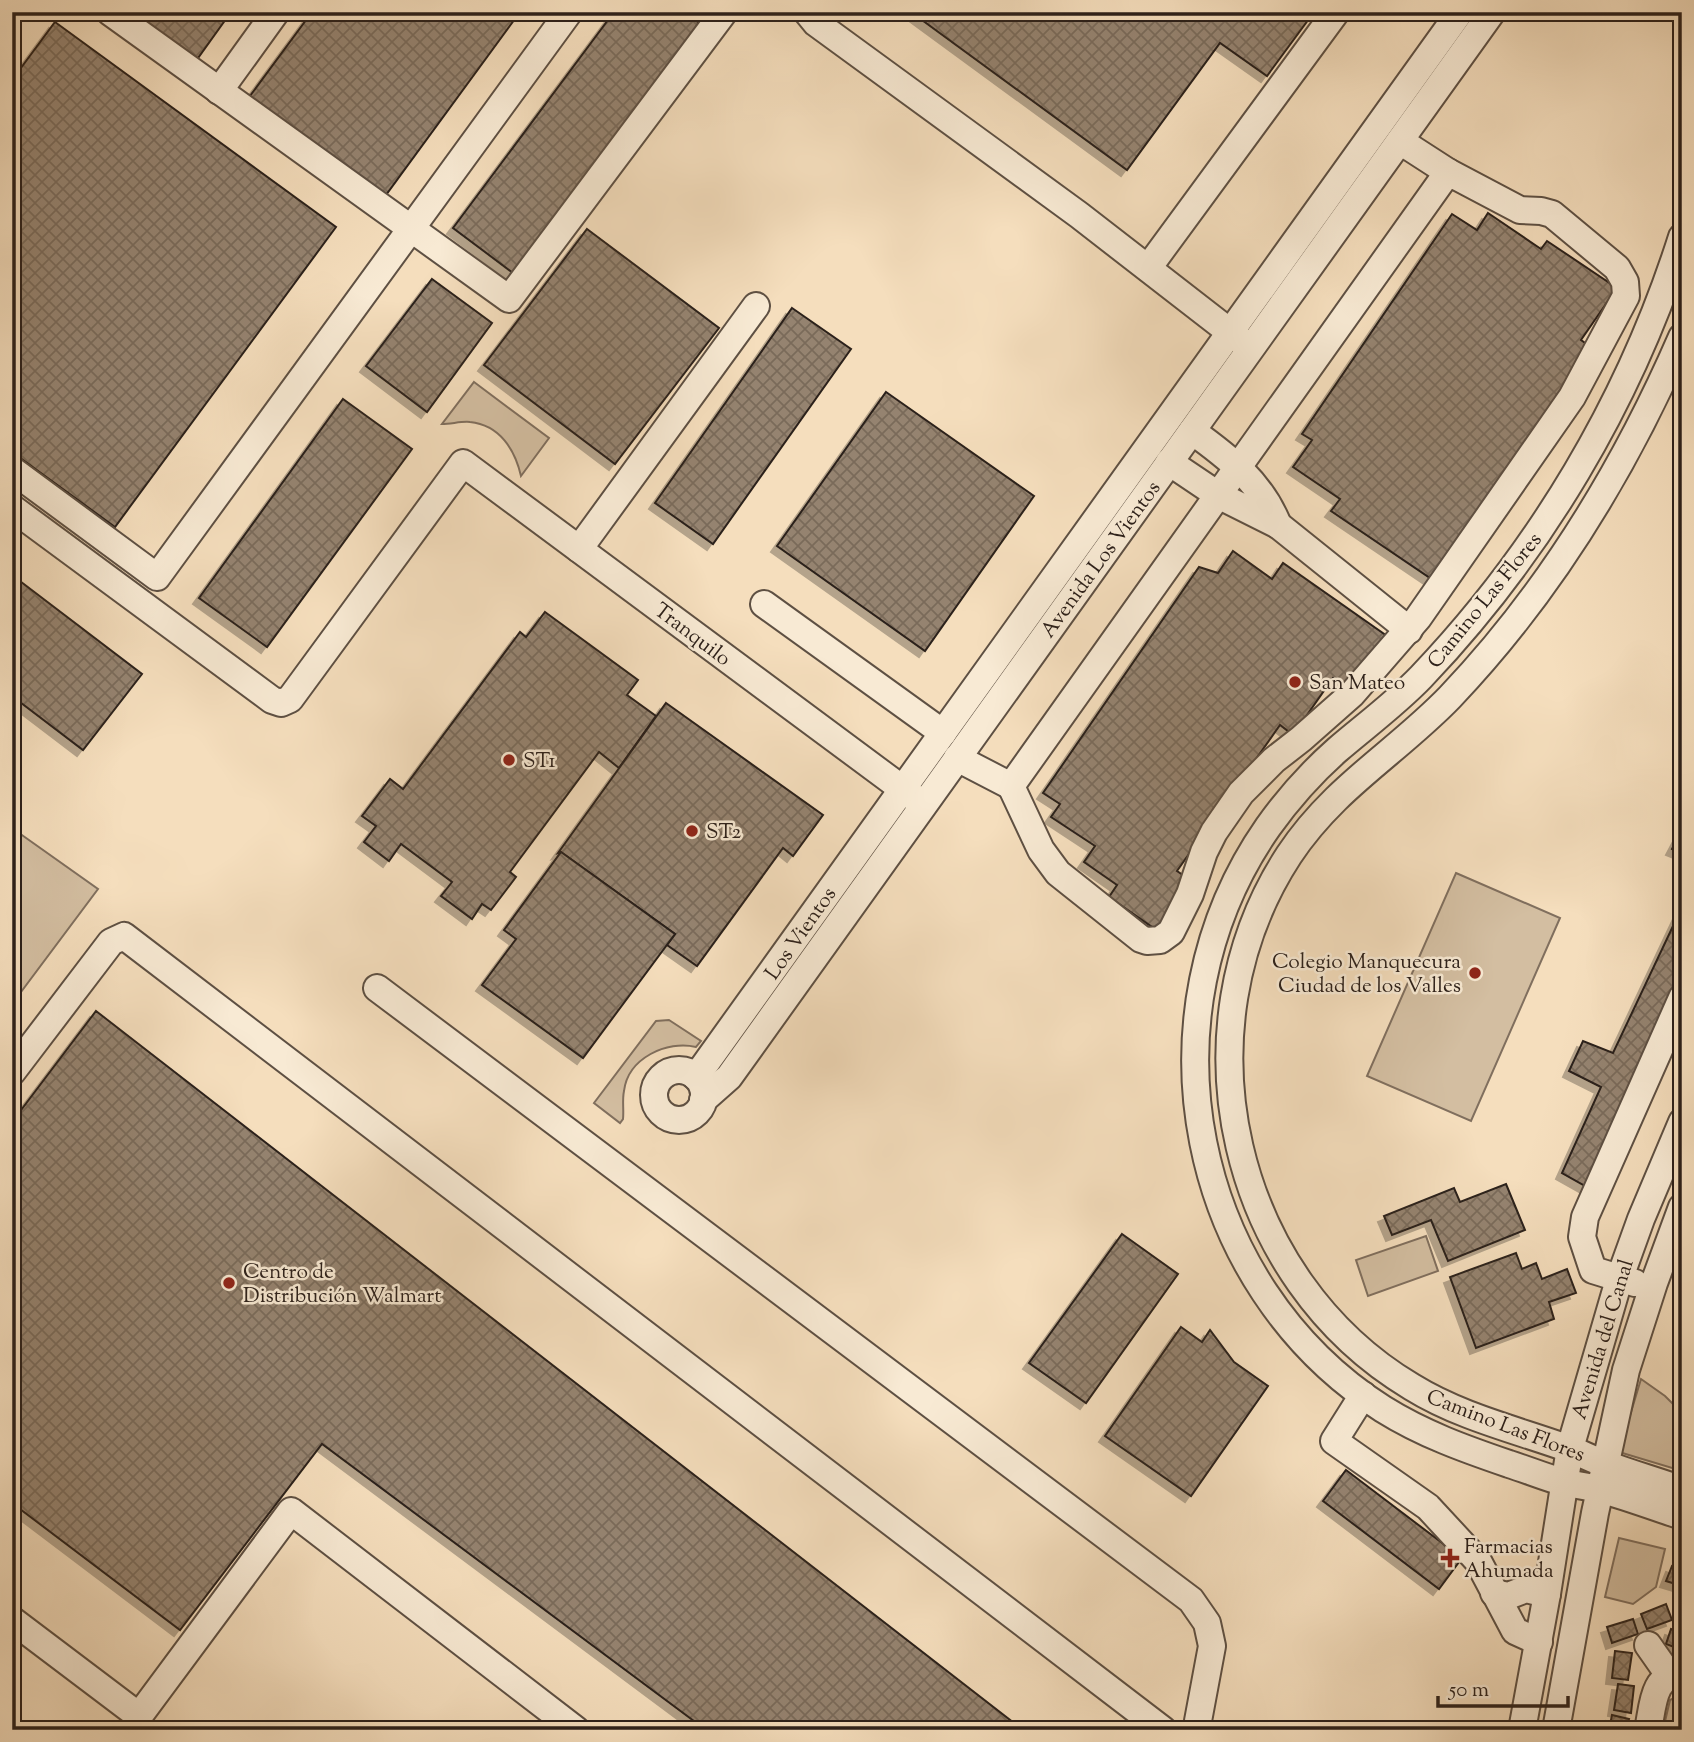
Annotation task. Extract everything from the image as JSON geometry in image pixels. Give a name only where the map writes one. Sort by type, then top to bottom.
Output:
[{"type":"street","points":[[110,12],[509,299],[723,13]]},
{"type":"street","points":[[219,91],[276,12]]},
{"type":"street","points":[[12,470],[157,578],[569,12]]},
{"type":"street","points":[[807,12],[816,23],[1079,215],[1241,340]]},
{"type":"street","points":[[1148,268],[1336,12]]},
{"type":"street","name":"Avenida Los Vientos","points":[[913,797],[957,758],[1192,431],[1241,340],[1460,12]]},
{"type":"street","name":"Avenida Los Vientos","points":[[913,797],[943,733],[1241,340],[1400,141],[1492,12]]},
{"type":"street","points":[[957,758],[1011,786],[1041,850],[1058,873],[1141,939],[1160,940],[1171,932],[1190,894],[1209,842],[1241,793],[1274,760],[1352,694],[1409,630],[1572,397],[1626,296],[1625,282],[1617,268],[1552,214],[1520,210],[1448,172],[1400,141]]},
{"type":"street","points":[[1011,786],[1448,172]]},
{"type":"street","name":"Camino Las Flores","points":[[1603,1477],[1564,1482],[1438,1439],[1363,1395],[1315,1354],[1269,1299],[1238,1249],[1215,1194],[1201,1133],[1195,1074],[1198,1011],[1212,945],[1230,894],[1242,870],[1282,808],[1319,767],[1391,706],[1441,656],[1501,585],[1554,509],[1624,383],[1653,318],[1682,237]]},
{"type":"street","points":[[579,549],[756,306]]},
{"type":"street","name":"Camino Las Flores","points":[[1603,1477],[1570,1448],[1475,1417],[1411,1387],[1358,1348],[1307,1294],[1275,1245],[1244,1170],[1229,1089],[1230,1028],[1240,971],[1254,924],[1290,853],[1330,803],[1366,769],[1429,718],[1500,640],[1559,561],[1607,488],[1675,370],[1682,337]]},
{"type":"street","points":[[1192,431],[1238,467],[1265,498],[1278,525]]},
{"type":"street","points":[[1169,462],[1218,495],[1278,525],[1409,630]]},
{"type":"street","name":"Tranquilo","points":[[12,508],[272,700],[281,703],[289,699],[463,463],[913,797]]},
{"type":"street","points":[[764,604],[943,733]]},
{"type":"street","name":"Los Vientos","points":[[700,1089],[913,797]]},
{"type":"street","points":[[12,1072],[111,942],[124,936],[1163,1730]]},
{"type":"street","points":[[377,988],[1191,1601],[1207,1622],[1212,1646],[1198,1721],[1199,1730]]},
{"type":"street","points":[[1654,1283],[1619,1280],[1593,1270],[1582,1237],[1585,1217],[1682,998]]},
{"type":"street","name":"Avenida del Canal","points":[[1522,1730],[1570,1448],[1619,1280],[1641,1219],[1682,1122]]},
{"type":"street","name":"Avenida del Canal","points":[[1556,1730],[1603,1477],[1626,1370],[1682,1207]]},
{"type":"street","points":[[1363,1395],[1334,1441],[1428,1507],[1478,1561],[1515,1630],[1539,1642]]},
{"type":"street","points":[[1603,1477],[1682,1490]]},
{"type":"street","points":[[1603,1477],[1682,1516]]},
{"type":"street","points":[[12,1620],[139,1716],[291,1511],[576,1730]]},
{"type":"street","points":[[1494,1593],[1508,1596],[1527,1589],[1547,1594]]},
{"type":"street","points":[[1648,1645],[1675,1674],[1657,1686],[1648,1730]]},
{"type":"shaded area","points":[[474,382],[549,438],[521,476],[510,448],[490,428],[470,422],[442,424]]},
{"type":"shaded area","points":[[12,828],[98,889],[12,1004]]},
{"type":"shaded area","points":[[1456,873],[1560,918],[1471,1121],[1367,1076]]},
{"type":"shaded area","points":[[669,1020],[701,1041],[696,1047],[673,1046],[662,1049],[651,1054],[633,1069],[623,1094],[623,1119],[620,1123],[594,1103],[656,1021]]},
{"type":"shaded area","points":[[1426,1236],[1438,1271],[1368,1296],[1356,1260]]},
{"type":"shaded area","points":[[1641,1379],[1665,1396],[1682,1413],[1682,1471],[1619,1452]]},
{"type":"shaded area","points":[[1619,1538],[1665,1549],[1656,1587],[1633,1604],[1605,1597]]},
{"type":"shaded area","points":[[1680,1695],[1682,1730],[1663,1730],[1670,1700]]},
{"type":"building","points":[[120,12],[231,12],[193,65]]},
{"type":"building","points":[[312,12],[520,12],[383,199],[247,100]]},
{"type":"building","points":[[614,12],[685,12],[699,23],[513,273],[453,228]]},
{"type":"building","points":[[911,12],[1314,12],[1267,76],[1220,43],[1127,170]]},
{"type":"building","points":[[55,22],[336,227],[115,527],[12,452],[12,80]]},
{"type":"building","points":[[1488,213],[1541,249],[1547,241],[1617,288],[1581,340],[1592,348],[1433,580],[1331,511],[1340,499],[1293,467],[1312,440],[1302,434],[1452,214],[1477,230]]},
{"type":"building","points":[[587,229],[719,328],[615,464],[484,365]]},
{"type":"building","points":[[432,279],[492,323],[427,412],[366,366]]},
{"type":"building","points":[[792,308],[851,349],[713,544],[655,503]]},
{"type":"building","points":[[886,392],[1034,496],[925,651],[777,546]]},
{"type":"building","points":[[343,399],[412,449],[267,647],[199,598]]},
{"type":"building","points":[[1233,551],[1272,579],[1283,563],[1387,636],[1349,689],[1333,678],[1293,735],[1280,725],[1177,871],[1193,882],[1158,931],[1109,897],[1117,885],[1084,862],[1095,846],[1051,817],[1060,804],[1043,793],[1199,567],[1218,573]]},
{"type":"building","points":[[12,575],[142,674],[83,750],[12,696]]},
{"type":"building","name":"ST1","points":[[545,612],[638,680],[627,695],[656,716],[619,768],[599,752],[510,872],[516,877],[491,910],[482,904],[472,919],[441,896],[452,882],[401,844],[389,861],[364,842],[376,826],[362,816],[390,779],[403,789],[520,632],[526,637]]},
{"type":"building","name":"ST2","points":[[666,703],[823,815],[793,856],[783,848],[697,966],[667,945],[675,934],[561,852],[558,853]]},
{"type":"building","points":[[1682,830],[1682,853],[1672,849]]},
{"type":"building","points":[[561,852],[675,934],[583,1058],[482,985],[516,939],[504,930]]},
{"type":"building","points":[[1682,907],[1682,976],[1587,1187],[1562,1173],[1601,1087],[1569,1071],[1583,1041],[1613,1053]]},
{"type":"building","name":"Centro de Distribución Walmart","points":[[96,1011],[1023,1730],[706,1730],[322,1444],[180,1630],[12,1503],[12,1122]]},
{"type":"building","points":[[1506,1184],[1525,1230],[1448,1261],[1431,1220],[1392,1235],[1384,1216],[1454,1188],[1460,1202]]},
{"type":"building","points":[[1122,1234],[1178,1274],[1086,1403],[1029,1363]]},
{"type":"building","points":[[1516,1253],[1522,1269],[1536,1263],[1542,1279],[1567,1269],[1576,1293],[1549,1302],[1554,1319],[1476,1348],[1450,1277]]},
{"type":"building","points":[[1181,1327],[1202,1342],[1210,1330],[1234,1362],[1268,1386],[1191,1496],[1105,1436]]},
{"type":"building","points":[[1346,1470],[1462,1558],[1439,1589],[1323,1501]]},
{"type":"building","points":[[1672,1566],[1682,1570],[1682,1586],[1666,1581]]},
{"type":"building","points":[[1666,1604],[1672,1620],[1647,1629],[1641,1614]]},
{"type":"building","points":[[1633,1619],[1638,1634],[1612,1643],[1607,1627]]},
{"type":"building","points":[[1671,1629],[1682,1633],[1682,1650],[1666,1644]]},
{"type":"building","points":[[1615,1651],[1632,1653],[1628,1680],[1612,1678]]},
{"type":"building","points":[[1618,1684],[1634,1686],[1631,1713],[1614,1710]]},
{"type":"building","points":[[1612,1715],[1629,1719],[1626,1730],[1609,1730]]},
{"type":"place","name":"San Mateo","points":[[1295,682]]},
{"type":"place","name":"ST1","points":[[509,760]]},
{"type":"place","name":"ST2","points":[[692,831]]},
{"type":"place","name":"Colegio Manquecura Ciudad de los Valles","points":[[1475,973]]},
{"type":"place","name":"Centro de Distribución Walmart","points":[[229,1283]]},
{"type":"place","name":"Farmacias Ahumada","points":[[1450,1558]]}]
